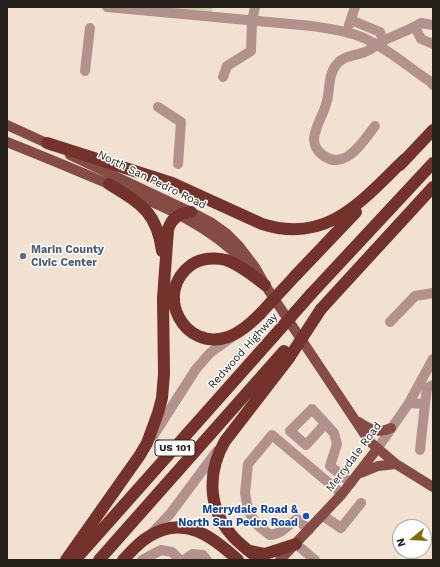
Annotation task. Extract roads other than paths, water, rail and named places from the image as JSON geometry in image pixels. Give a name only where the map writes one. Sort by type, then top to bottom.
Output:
[{"type":"highway","points":[[265,285],[233,263],[214,258],[203,260],[193,264],[185,271],[178,281],[174,292],[175,307],[180,320],[189,330],[205,338],[216,340],[231,336],[242,330],[260,314],[433,130]]},
{"type":"highway","points":[[47,143],[172,183],[262,224],[276,228],[290,229],[304,229],[331,222],[355,206],[405,159]]},
{"type":"highway","name":"Redwood Highway","points":[[76,560],[311,294],[433,163]]},
{"type":"highway","points":[[66,560],[140,455],[147,443],[154,425],[162,398],[164,374],[162,252],[160,239],[155,224],[147,211],[140,204],[109,184]]},
{"type":"highway","points":[[260,560],[230,534],[221,521],[216,508],[212,477],[215,462],[221,448],[286,354],[321,309],[433,187]]},
{"type":"highway","points":[[163,298],[168,230],[171,222],[179,215],[191,212]]},
{"type":"highway","name":"US 101","points":[[99,560],[286,354]]},
{"type":"highway","points":[[123,560],[149,536],[160,531],[176,528],[191,529],[216,540],[238,560]]},
{"type":"highway","points":[[240,544],[253,552],[262,554],[296,544]]},
{"type":"main road","name":"North San Pedro Road","points":[[7,125],[191,212],[212,223],[233,239],[255,267],[265,285],[369,441],[396,464],[433,487]]},
{"type":"main road","name":"North San Pedro Road","points":[[7,142],[73,168],[179,215],[200,226],[221,239],[239,256],[265,285]]},
{"type":"main road","points":[[354,418],[364,426],[374,430],[382,431],[391,428]]},
{"type":"main road","name":"Merrydale Road","points":[[280,560],[342,494],[377,449]]},
{"type":"main road","points":[[359,473],[378,466],[396,464]]},
{"type":"street","points":[[106,7],[318,27],[345,32],[383,42],[432,82]]},
{"type":"street","points":[[223,77],[227,66],[251,51],[252,21],[255,7]]},
{"type":"street","points":[[345,32],[356,7]]},
{"type":"street","points":[[351,20],[380,32],[383,42]]},
{"type":"street","points":[[375,126],[347,157],[333,161],[326,158],[319,152],[315,144],[316,131],[326,104],[333,69],[344,58],[365,52],[421,23],[433,25]]},
{"type":"street","points":[[415,27],[422,39],[433,44]]},
{"type":"street","points":[[85,71],[90,28]]},
{"type":"street","points":[[158,107],[181,122],[178,164]]},
{"type":"street","points":[[390,322],[415,296],[433,293]]},
{"type":"street","points":[[140,455],[191,376],[217,348],[242,330]]},
{"type":"street","name":"Merrydale Road","points":[[377,449],[408,403],[433,359]]},
{"type":"street","points":[[420,450],[428,388],[433,385]]},
{"type":"street","points":[[408,403],[425,404]]},
{"type":"street","points":[[325,424],[334,433],[337,444],[330,466],[351,483]]},
{"type":"street","points":[[140,543],[170,514],[230,434]]},
{"type":"street","points":[[309,530],[297,519],[290,522],[280,534],[270,535],[256,524],[248,510],[245,493],[248,464],[272,435],[342,494]]},
{"type":"street","points":[[322,515],[341,528],[361,503]]},
{"type":"street","points":[[296,544],[315,560]]},
{"type":"street","points":[[142,560],[161,550],[172,552],[180,560]]},
{"type":"street","points":[[184,560],[193,554],[203,555],[207,560]]},
{"type":"place","name":"Marin County Civic Center","points":[[23,256]]},
{"type":"place","name":"Merrydale Road & North San Pedro Road","points":[[306,516]]}]
